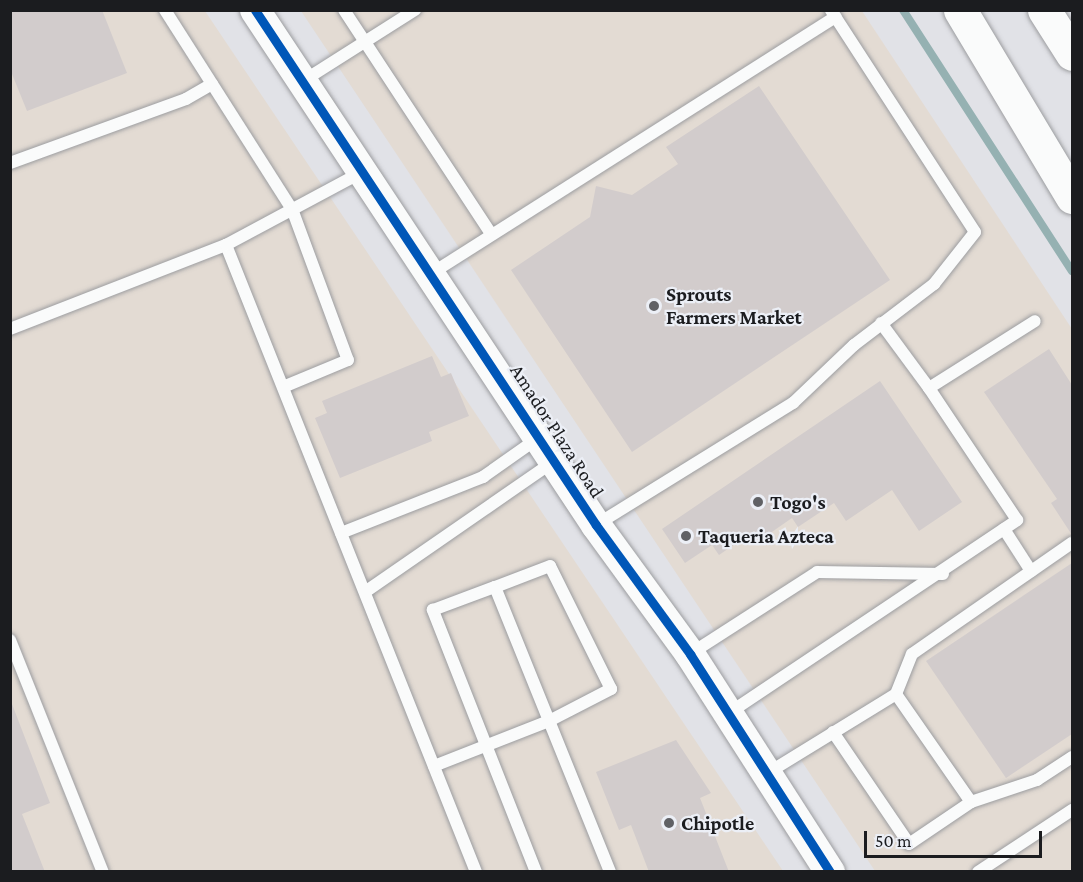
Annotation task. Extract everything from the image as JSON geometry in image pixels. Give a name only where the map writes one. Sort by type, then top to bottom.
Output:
[{"type":"highway","points":[[960,10],[1072,197]]},
{"type":"highway","points":[[1044,10],[1072,54]]},
{"type":"street","name":"Amador Plaza Road","points":[[255,10],[432,273],[596,525],[690,654],[830,872]]},
{"type":"lane","points":[[165,10],[292,209],[348,360],[283,387]]},
{"type":"lane","points":[[344,10],[491,234]]},
{"type":"lane","points":[[303,81],[415,10]]},
{"type":"lane","points":[[432,273],[834,14],[975,232],[934,284],[881,323],[793,403],[596,525]]},
{"type":"lane","points":[[10,163],[186,99],[212,84]]},
{"type":"lane","points":[[10,329],[226,245],[363,172]]},
{"type":"lane","points":[[226,245],[476,872]]},
{"type":"lane","points":[[929,388],[1035,321]]},
{"type":"lane","points":[[728,713],[943,574],[1017,520],[929,388],[881,323]]},
{"type":"lane","points":[[341,532],[483,477],[547,449]]},
{"type":"lane","points":[[365,592],[547,449]]},
{"type":"lane","points":[[1004,529],[1032,571]]},
{"type":"lane","points":[[766,774],[896,694],[912,654],[1072,543]]},
{"type":"lane","points":[[434,766],[486,745],[549,721],[611,688],[550,566],[433,610],[486,745],[536,872]]},
{"type":"lane","points":[[690,654],[817,572],[943,574]]},
{"type":"lane","points":[[495,586],[610,872]]},
{"type":"lane","points":[[10,640],[103,872]]},
{"type":"lane","points":[[896,694],[971,802]]},
{"type":"lane","points":[[833,732],[909,844],[971,802],[1038,780],[1072,757]]},
{"type":"lane","points":[[978,872],[1072,810]]},
{"type":"shaded area","points":[[10,11],[205,11],[783,871],[11,871]]},
{"type":"shaded area","points":[[301,11],[862,11],[1072,329],[1072,871],[875,871]]},
{"type":"building","points":[[10,10],[102,10],[127,73],[27,111],[10,69]]},
{"type":"building","name":"Sprouts Farmers Market","points":[[759,86],[890,280],[632,452],[511,270],[590,217],[596,186],[632,195],[678,164],[666,147]]},
{"type":"building","points":[[1049,349],[1072,385],[1072,535],[1051,503],[1057,499],[984,392]]},
{"type":"building","points":[[432,356],[441,377],[451,373],[469,416],[429,432],[432,441],[340,478],[315,418],[327,413],[322,401]]},
{"type":"building","points":[[880,381],[962,502],[919,531],[892,490],[846,521],[834,503],[798,527],[792,518],[760,540],[754,531],[719,555],[712,545],[685,563],[662,529]]},
{"type":"building","points":[[1072,563],[1072,734],[1006,778],[926,661]]},
{"type":"building","points":[[12,704],[50,803],[22,814],[45,872],[10,872]]},
{"type":"building","points":[[676,740],[711,793],[700,798],[729,872],[649,872],[631,825],[619,830],[596,772]]},
{"type":"waterway","points":[[903,10],[1072,271]]},
{"type":"cycle path","points":[[255,10],[596,525],[690,654],[830,872]]},
{"type":"place","name":"Sprouts Farmers Market","points":[[654,306]]},
{"type":"place","name":"Togo's","points":[[758,502]]},
{"type":"place","name":"Taqueria Azteca","points":[[686,536]]},
{"type":"place","name":"Chipotle","points":[[669,823]]}]
